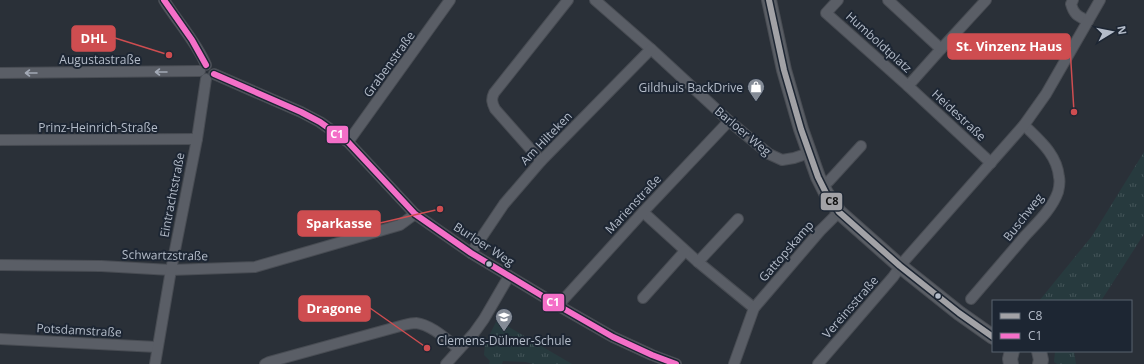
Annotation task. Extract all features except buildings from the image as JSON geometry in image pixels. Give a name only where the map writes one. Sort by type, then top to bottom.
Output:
[{"type":"street","points":[[164,0],[198,49],[207,72]]},
{"type":"street","name":"Grabenstraße","points":[[348,142],[450,0]]},
{"type":"street","points":[[541,161],[495,109],[492,104],[492,98],[494,93],[568,0]]},
{"type":"street","name":"Barloer Weg","points":[[596,0],[729,121],[762,149],[782,160],[788,160],[809,153]]},
{"type":"street","points":[[769,0],[784,70],[809,153],[822,186],[839,212],[900,266],[959,313],[992,336]]},
{"type":"street","name":"Humboldtplatz","points":[[838,0],[826,13],[908,86],[986,0]]},
{"type":"street","points":[[888,0],[941,49]]},
{"type":"street","points":[[1073,0],[1071,4],[1073,11],[1088,21]]},
{"type":"street","name":"Vereinsstraße","points":[[818,364],[893,277],[900,266],[1024,125],[1046,94],[1100,0]]},
{"type":"street","name":"Am Hilteken","points":[[471,253],[504,204],[541,161],[651,49]]},
{"type":"street","name":"Augustastraße","points":[[0,73],[207,72]]},
{"type":"street","name":"Eintrachtstraße","points":[[155,364],[171,270],[197,139],[207,72]]},
{"type":"street","name":"Burloer Weg","points":[[207,72],[301,112],[320,122],[348,142],[415,214],[471,253],[613,337],[676,364]]},
{"type":"street","name":"Heidestraße","points":[[908,86],[991,163]]},
{"type":"street","name":"Marienstraße","points":[[559,306],[643,212],[729,121]]},
{"type":"street","name":"Buschweg","points":[[971,299],[1040,220],[1052,204],[1058,191],[1059,178],[1057,166],[1053,157],[1049,150],[1024,125]]},
{"type":"street","name":"Prinz-Heinrich-Straße","points":[[0,140],[197,139]]},
{"type":"street","points":[[822,186],[829,181],[861,146]]},
{"type":"street","points":[[643,212],[685,251],[754,308]]},
{"type":"street","name":"Gattopskamp","points":[[734,364],[754,308],[820,231],[839,212]]},
{"type":"street","name":"Schwartzstraße","points":[[0,265],[101,266],[171,270],[255,267],[400,225],[415,214]]},
{"type":"street","points":[[698,262],[738,219]]},
{"type":"street","points":[[643,298],[685,251]]},
{"type":"street","points":[[446,364],[474,333],[509,276]]},
{"type":"street","points":[[265,364],[404,324],[415,323],[424,325],[433,330],[460,349]]},
{"type":"street","name":"Potsdamstraße","points":[[0,340],[157,347]]},
{"type":"street","points":[[1011,364],[1010,359],[1012,352]]},
{"type":"street","points":[[1039,352],[1041,360],[1040,364]]},
{"type":"green space","points":[[1144,152],[1144,234],[1102,300],[1040,300],[1092,236]]},
{"type":"green space","name":"Clemens-Dülmer-Schule","points":[[497,320],[572,364],[532,364],[526,362],[503,361],[502,364],[489,364],[490,361],[484,355],[485,344]]},
{"type":"green space","points":[[1055,352],[1074,352],[1076,364],[1057,364],[1054,362]]},
{"type":"transit line","name":"C1","points":[[164,0],[192,40],[206,65]]},
{"type":"transit line","name":"C8","points":[[769,0],[784,70],[801,129],[818,177],[826,193],[839,212],[900,266],[959,313],[992,336]]},
{"type":"transit line","name":"C1","points":[[214,74],[301,112],[320,122],[348,142],[415,214],[471,253],[613,337],[676,364]]},
{"type":"place","name":"DHL","points":[[169,55]]},
{"type":"place","name":"Gildhuis BackDrive","points":[[756,102]]},
{"type":"place","name":"St. Vinzenz Haus","points":[[1074,112]]},
{"type":"place","name":"Sparkasse","points":[[440,209]]},
{"type":"place","name":"Clemens-Dülmer-Schule","points":[[504,332]]},
{"type":"place","name":"Dragone","points":[[427,348]]}]
